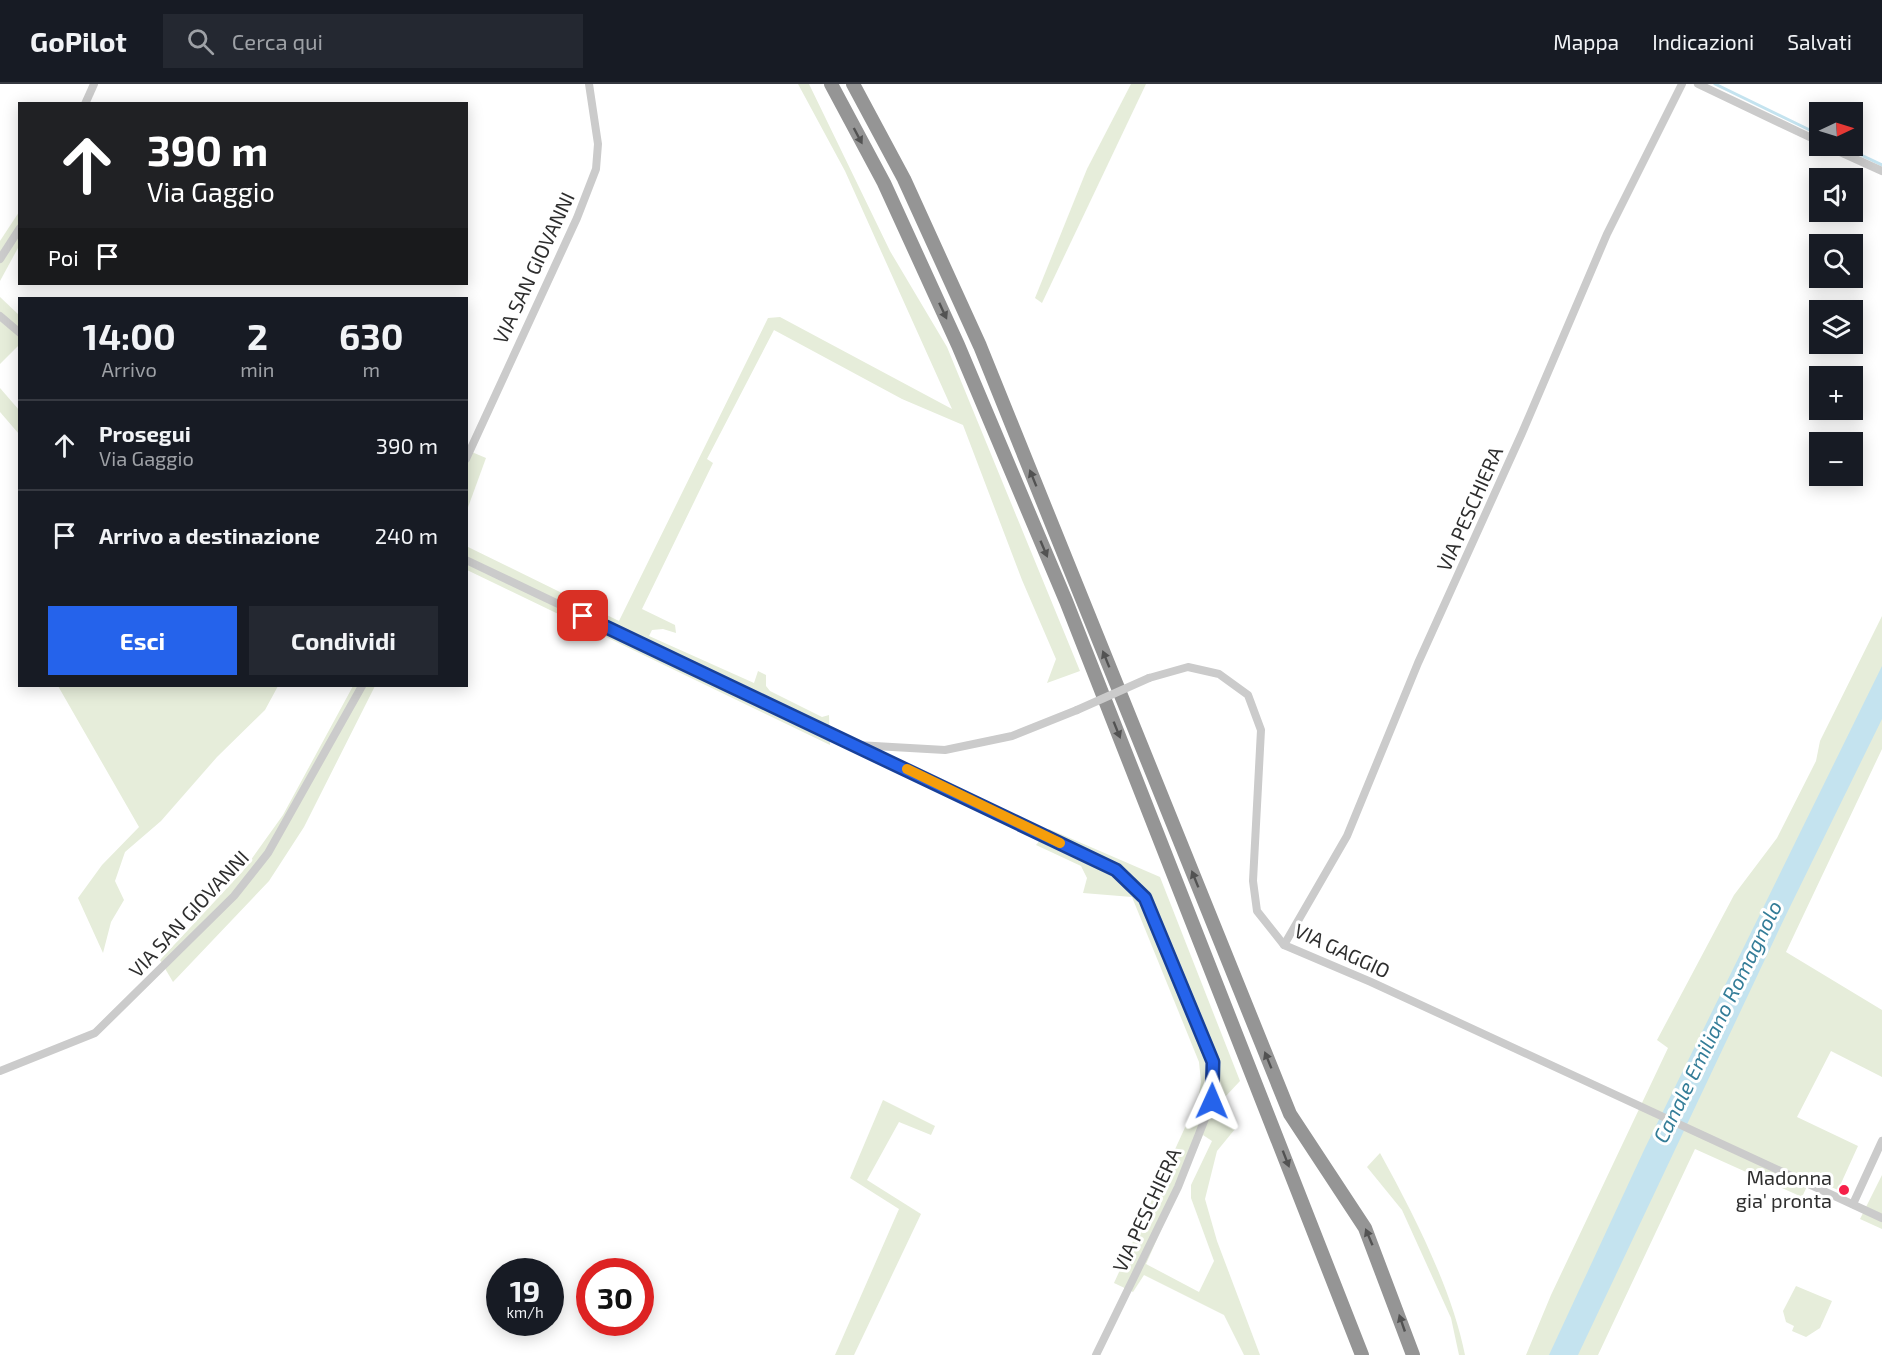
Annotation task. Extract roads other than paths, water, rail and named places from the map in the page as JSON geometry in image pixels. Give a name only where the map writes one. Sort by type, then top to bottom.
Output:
[{"type":"highway","points":[[831,84],[884,183],[958,345],[1066,601],[1362,1355]]},
{"type":"highway","points":[[853,84],[904,179],[980,346],[1290,1114],[1365,1228],[1413,1355]]},
{"type":"street","points":[[86,102],[94,84]]},
{"type":"street","name":"VIA SAN GIOVANNI","points":[[468,455],[577,218],[596,169],[598,145],[589,84]]},
{"type":"street","name":"VIA PESCHIERA","points":[[1284,945],[1347,836],[1418,663],[1522,433],[1607,234],[1682,84]]},
{"type":"street","points":[[1698,84],[1809,137]]},
{"type":"street","points":[[1849,156],[1882,171]]},
{"type":"street","points":[[0,259],[18,231]]},
{"type":"street","points":[[0,316],[18,331]]},
{"type":"street","points":[[468,561],[853,745]]},
{"type":"street","name":"VIA GAGGIO","points":[[853,745],[945,750],[1012,736],[1149,678],[1188,667],[1219,674],[1248,695],[1261,730],[1253,881],[1257,911],[1284,945],[1371,982],[1882,1218]]},
{"type":"street","name":"VIA SAN GIOVANNI","points":[[0,1071],[95,1033],[234,896],[268,853],[361,687]]},
{"type":"street","name":"VIA PESCHIERA","points":[[853,745],[1116,870],[1145,898],[1213,1062],[1212,1101],[1178,1187],[1096,1355]]},
{"type":"street","points":[[1853,1204],[1882,1142]]},
{"type":"water","name":"Canale Emiliano Romagnolo","points":[[1882,666],[1882,719],[1785,917],[1578,1355],[1549,1355],[1645,1148]]},
{"type":"waterway","points":[[1715,84],[1809,130]]},
{"type":"waterway","points":[[1863,156],[1882,165]]},
{"type":"place","name":"Madonna gia' pronta","points":[[1844,1190]]}]
